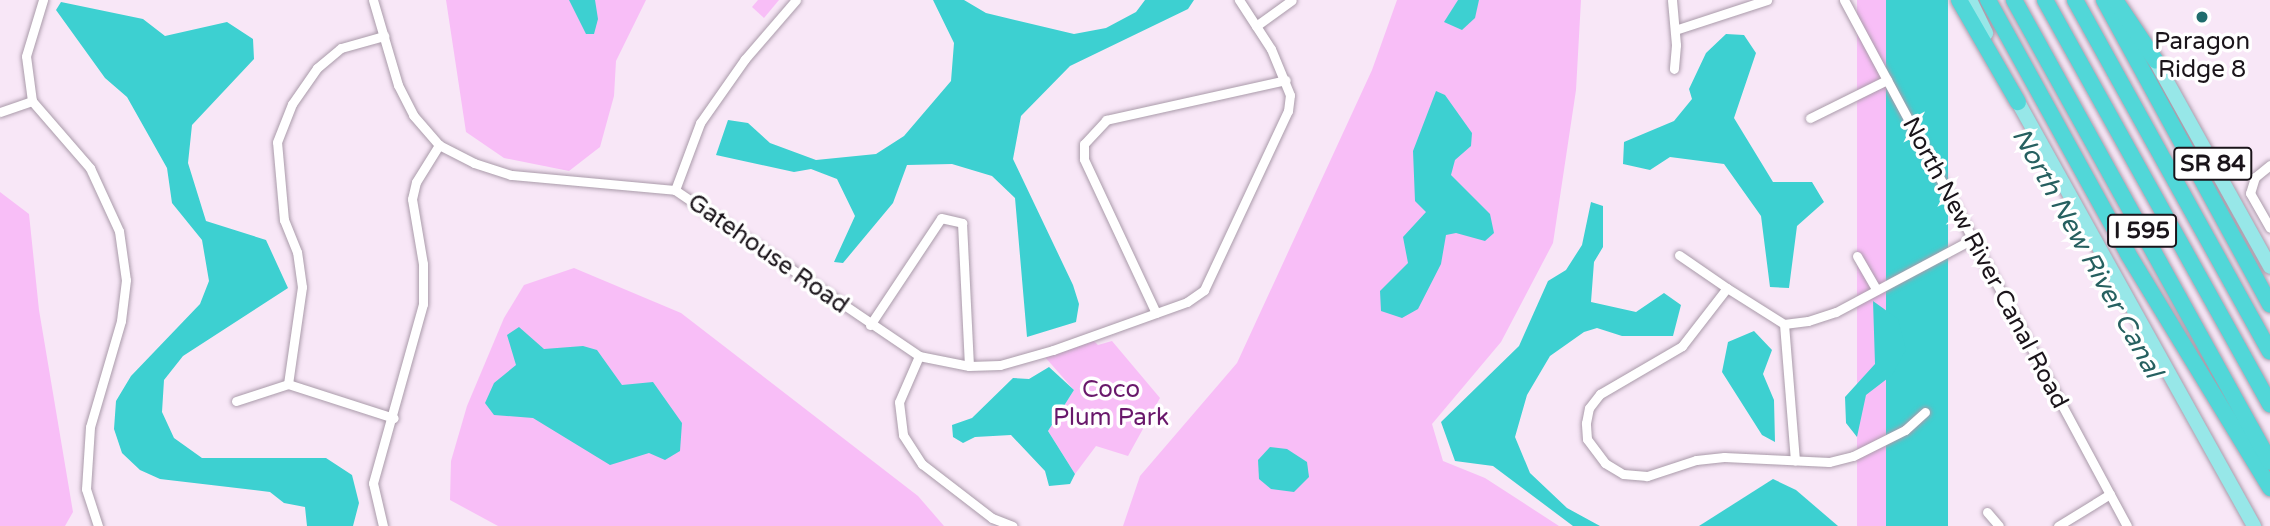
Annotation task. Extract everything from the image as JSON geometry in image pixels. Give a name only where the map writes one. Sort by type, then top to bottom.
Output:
[{"type":"highway","points":[[1959,0],[2018,102]]},
{"type":"highway","points":[[1988,0],[2128,254],[2270,488]]},
{"type":"highway","name":"I 595","points":[[2014,0],[2270,462]]},
{"type":"highway","points":[[2045,0],[2270,405]]},
{"type":"highway","name":"I 595","points":[[2075,0],[2270,352]]},
{"type":"highway","points":[[2104,0],[2270,305]]},
{"type":"highway","points":[[2115,0],[2155,61]]},
{"type":"main road","points":[[1970,0],[2018,102],[2254,526]]},
{"type":"main road","name":"SR 84","points":[[2123,0],[2270,267]]},
{"type":"street","points":[[43,0],[26,56],[32,101],[90,168],[119,231],[126,280],[121,321],[90,427],[86,489],[99,526]]},
{"type":"street","name":"Gatehouse Road","points":[[373,0],[398,85],[413,115],[439,145],[474,163],[511,175],[675,190],[919,356]]},
{"type":"street","points":[[675,190],[700,123],[745,58],[796,0]]},
{"type":"street","points":[[1013,526],[992,518],[922,464],[903,435],[899,402],[919,356],[969,366],[1000,365],[1053,350],[1156,313],[1204,290],[1217,269],[1288,111],[1286,80],[1239,0]]},
{"type":"street","points":[[1256,26],[1292,0]]},
{"type":"street","points":[[1672,0],[1675,30],[1674,69]]},
{"type":"street","points":[[1675,30],[1767,0]]},
{"type":"street","name":"North New River Canal Road","points":[[1844,0],[2127,526]]},
{"type":"street","points":[[288,384],[302,287],[297,252],[284,220],[277,142],[292,104],[317,68],[341,48],[384,36]]},
{"type":"street","points":[[1156,313],[1084,159],[1084,144],[1106,120],[1286,80]]},
{"type":"street","points":[[1810,118],[1887,80]]},
{"type":"street","points":[[0,111],[32,101]]},
{"type":"street","points":[[383,526],[373,483],[394,418],[423,304],[423,264],[412,199],[416,182],[439,145]]},
{"type":"street","points":[[2270,165],[2255,177],[2250,193],[2270,228]]},
{"type":"street","points":[[870,325],[941,218],[962,223],[969,366]]},
{"type":"street","points":[[1679,256],[1784,324],[1836,312],[1971,240]]},
{"type":"street","points":[[1857,256],[1877,290]]},
{"type":"street","points":[[1727,288],[1682,346],[1600,394],[1589,408],[1587,439],[1605,463],[1623,474],[1647,476],[1696,460],[1724,457],[1829,461],[1853,456],[1905,430],[1925,412]]},
{"type":"street","points":[[1784,324],[1795,461]]},
{"type":"street","points":[[236,401],[288,384],[394,418]]},
{"type":"street","points":[[2058,526],[2110,494]]},
{"type":"street","points":[[1987,512],[1999,526]]},
{"type":"green space","points":[[446,0],[646,0],[616,61],[614,96],[600,147],[569,171],[504,158],[466,132]]},
{"type":"green space","points":[[758,0],[779,0],[764,18],[752,7]]},
{"type":"green space","points":[[1397,0],[1581,0],[1576,90],[1553,243],[1501,342],[1432,424],[1443,461],[1485,478],[1559,526],[1123,526],[1140,476],[1237,363],[1372,70]]},
{"type":"green space","points":[[1857,0],[1886,0],[1886,526],[1857,526]]},
{"type":"green space","points":[[0,192],[29,214],[39,310],[73,512],[65,526],[0,526]]},
{"type":"green space","points":[[574,268],[681,313],[918,496],[944,526],[498,526],[450,500],[451,461],[467,406],[504,318],[524,285]]},
{"type":"green space","name":"Coco Plum Park","points":[[1093,340],[1098,345],[1112,341],[1160,398],[1128,456],[1096,446],[1075,474],[1048,431],[1074,390],[1044,356]]},
{"type":"water","points":[[569,0],[595,0],[598,19],[594,34],[586,34]]},
{"type":"water","points":[[933,0],[964,0],[986,13],[1074,34],[1106,28],[1136,12],[1145,0],[1194,0],[1188,9],[1070,66],[1021,116],[1013,159],[1073,285],[1079,304],[1076,322],[1027,337],[1015,198],[992,176],[952,164],[907,165],[893,203],[843,263],[834,262],[855,216],[837,179],[811,169],[794,172],[716,155],[728,120],[748,123],[770,143],[816,160],[876,154],[904,136],[951,81],[954,43]]},
{"type":"water","points":[[1458,0],[1479,0],[1475,18],[1462,30],[1444,22]]},
{"type":"water","points":[[1886,0],[1948,0],[1948,526],[1886,526]]},
{"type":"water","points":[[61,2],[143,19],[165,36],[227,22],[253,39],[254,59],[192,125],[188,163],[206,221],[266,240],[288,288],[183,356],[164,380],[162,412],[174,438],[202,458],[326,458],[352,475],[359,503],[353,526],[307,526],[305,507],[284,503],[270,492],[160,479],[140,470],[122,453],[114,429],[116,401],[131,376],[200,304],[209,281],[202,240],[172,203],[167,168],[127,97],[105,78],[56,10]]},
{"type":"water","points":[[1726,34],[1744,35],[1756,53],[1734,118],[1773,182],[1812,182],[1824,202],[1797,226],[1789,288],[1770,287],[1761,216],[1724,164],[1670,157],[1650,170],[1623,164],[1624,142],[1674,121],[1692,99],[1689,89],[1706,53]]},
{"type":"water","points":[[1436,91],[1445,95],[1472,133],[1471,146],[1455,160],[1451,175],[1490,214],[1494,233],[1485,241],[1456,233],[1446,235],[1441,264],[1418,309],[1402,318],[1381,311],[1380,291],[1408,263],[1403,237],[1426,212],[1415,201],[1413,151]]},
{"type":"water","points":[[1591,202],[1603,206],[1603,247],[1594,262],[1591,302],[1636,312],[1664,293],[1681,305],[1673,336],[1622,336],[1597,328],[1584,332],[1550,356],[1527,395],[1515,437],[1530,473],[1567,508],[1600,526],[1573,526],[1493,466],[1455,461],[1441,422],[1519,346],[1548,281],[1566,270],[1582,245]]},
{"type":"water","points":[[1873,301],[1898,319],[1906,350],[1892,375],[1866,395],[1857,437],[1846,423],[1845,397],[1875,364]]},
{"type":"water","points":[[519,327],[544,349],[583,346],[597,350],[622,385],[653,382],[682,423],[680,451],[665,460],[649,453],[610,465],[533,418],[494,415],[485,403],[494,383],[516,365],[507,335]]},
{"type":"water","points":[[1754,331],[1772,350],[1763,374],[1774,400],[1775,442],[1762,435],[1722,372],[1728,342]]},
{"type":"water","points":[[1049,367],[1074,390],[1048,431],[1075,474],[1070,484],[1049,486],[1045,471],[1011,435],[975,437],[963,443],[953,437],[952,425],[972,418],[1013,378],[1029,379]]},
{"type":"water","points":[[1270,447],[1287,449],[1307,462],[1309,477],[1294,492],[1271,489],[1259,479],[1258,460]]},
{"type":"water","points":[[1773,479],[1796,490],[1838,526],[1699,526]]},
{"type":"place","name":"Paragon Ridge 8","points":[[2202,17]]},
{"type":"water label","name":"North New River Canal","points":[[2087,253]]}]
